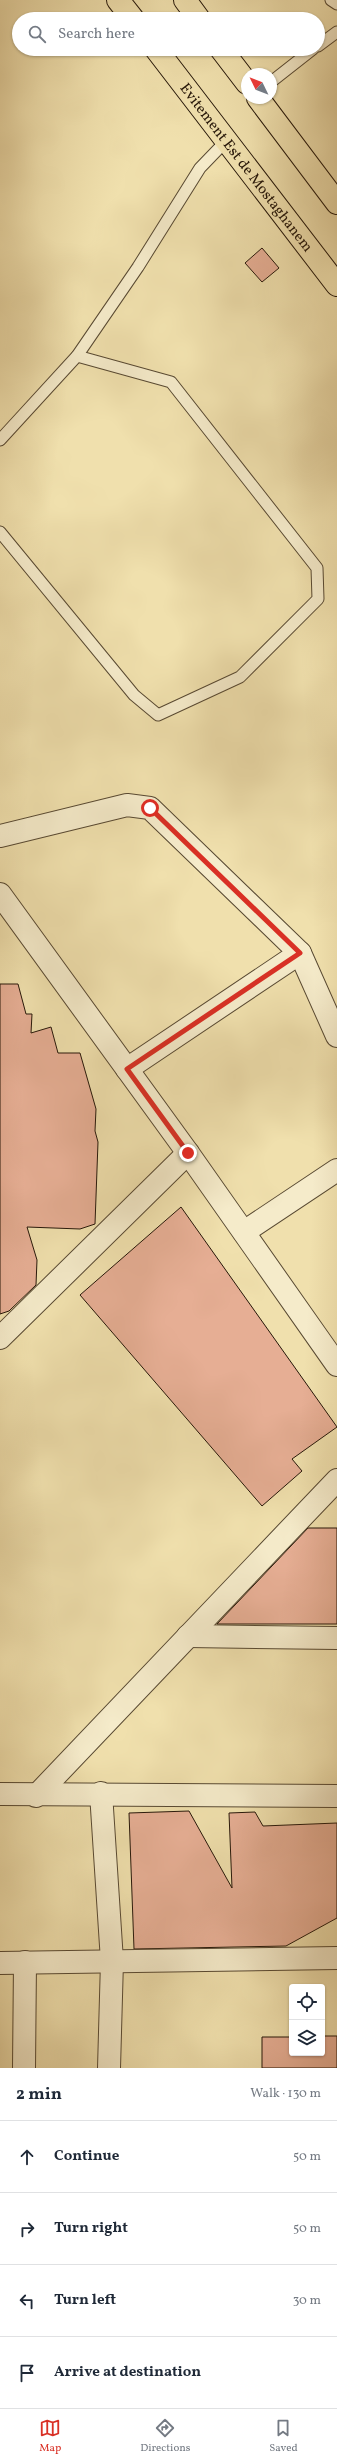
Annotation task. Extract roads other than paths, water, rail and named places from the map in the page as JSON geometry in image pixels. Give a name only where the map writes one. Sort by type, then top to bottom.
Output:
[{"type":"highway","points":[[118,0],[127,12]]},
{"type":"highway","points":[[185,0],[194,12]]},
{"type":"highway","name":"Evitement Est de Mostaghanem","points":[[161,56],[337,284]]},
{"type":"highway","points":[[227,56],[241,75]]},
{"type":"highway","points":[[263,104],[337,203]]},
{"type":"street","points":[[0,836],[127,805],[150,808],[300,953],[337,1036]]},
{"type":"street","points":[[0,894],[188,1153],[337,1366]]},
{"type":"street","points":[[127,1069],[300,953]]},
{"type":"street","points":[[0,1338],[188,1153]]},
{"type":"street","points":[[244,1232],[337,1170]]},
{"type":"street","points":[[36,1796],[337,1480]]},
{"type":"street","points":[[188,1636],[337,1638]]},
{"type":"street","points":[[0,1794],[36,1796],[101,1794],[337,1796]]},
{"type":"street","points":[[101,1794],[112,1961],[109,2068]]},
{"type":"street","points":[[0,1963],[337,1958]]},
{"type":"street","points":[[24,2068],[25,1962]]},
{"type":"lane","points":[[331,0],[337,4]]},
{"type":"lane","points":[[325,42],[336,35]]},
{"type":"lane","points":[[277,77],[304,56]]},
{"type":"lane","points":[[0,440],[77,356],[138,268],[200,168],[226,140]]},
{"type":"lane","points":[[0,532],[134,695],[158,715],[240,678],[318,599],[317,568],[171,382],[77,356]]}]
